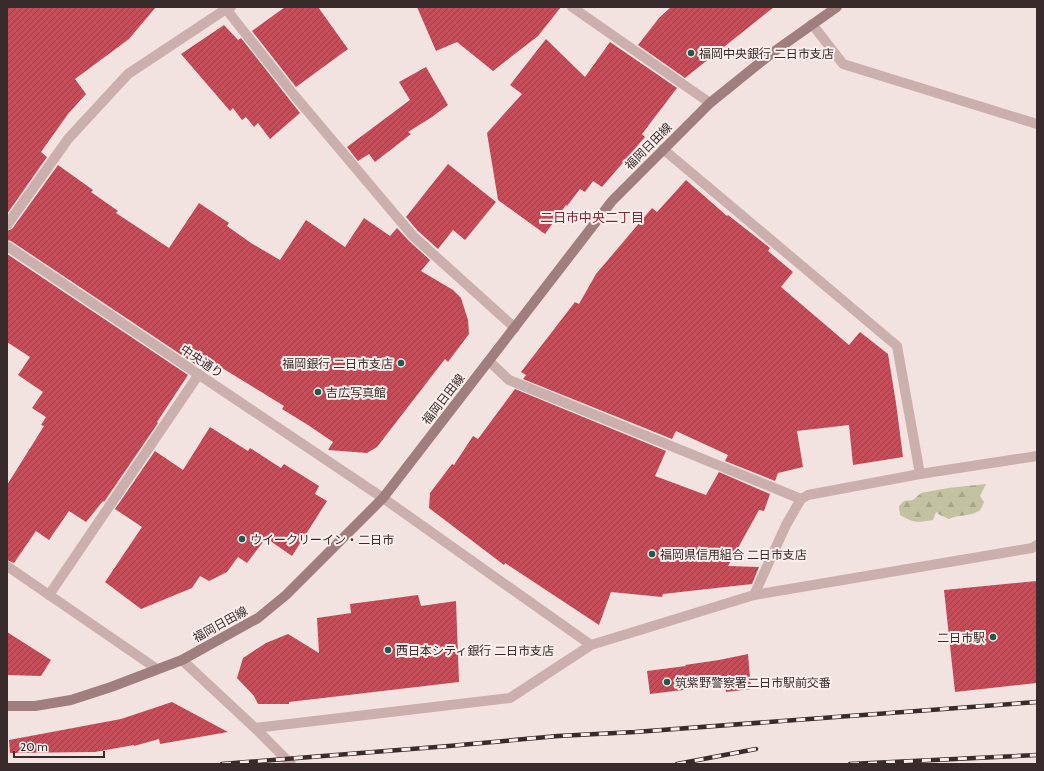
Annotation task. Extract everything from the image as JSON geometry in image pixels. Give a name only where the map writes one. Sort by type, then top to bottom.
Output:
[{"type":"main road","name":"福岡日田線","points":[[7,706],[35,706],[71,700],[157,670],[182,660],[258,618],[286,595],[384,498],[612,201],[710,103],[772,53],[837,7]]},
{"type":"street","points":[[572,7],[710,103]]},
{"type":"street","points":[[7,225],[68,140],[128,74],[228,8],[294,95],[413,236],[515,328]]},
{"type":"street","points":[[812,24],[843,64],[1037,124]]},
{"type":"street","points":[[663,149],[897,346],[920,474]]},
{"type":"street","name":"中央通り","points":[[7,246],[384,498],[592,645]]},
{"type":"street","points":[[489,361],[509,380],[801,499]]},
{"type":"street","points":[[49,595],[199,374]]},
{"type":"street","points":[[754,595],[786,525],[801,499],[808,495],[920,474],[1037,456]]},
{"type":"street","points":[[255,728],[510,698],[592,645],[754,595],[1024,549],[1037,545]]},
{"type":"street","points":[[7,566],[157,670]]},
{"type":"street","points":[[182,660],[291,764]]},
{"type":"green space","points":[[986,484],[980,496],[984,503],[980,510],[975,513],[956,516],[949,519],[936,512],[933,520],[919,522],[909,520],[900,515],[899,506],[904,501],[913,500],[921,493],[948,488]]},
{"type":"building","points":[[7,7],[156,7],[129,39],[75,79],[86,94],[68,114],[41,152],[47,157],[7,214]]},
{"type":"building","points":[[285,7],[318,7],[348,49],[296,87],[252,31]]},
{"type":"building","points":[[417,7],[561,7],[538,36],[493,71],[457,42],[436,51]]},
{"type":"building","name":"福岡中央銀行 二日市支店","points":[[671,7],[774,7],[685,78],[638,45],[659,18]]},
{"type":"building","points":[[224,25],[238,40],[241,38],[300,113],[270,139],[258,123],[254,127],[246,117],[242,120],[233,108],[230,111],[181,54]]},
{"type":"building","points":[[546,39],[585,77],[610,42],[677,88],[642,134],[645,137],[602,187],[593,181],[585,192],[580,189],[567,206],[566,205],[545,234],[498,200],[487,133],[522,94],[510,85]]},
{"type":"building","points":[[426,67],[448,105],[408,132],[411,134],[375,162],[369,154],[358,161],[347,147],[410,100],[399,82]]},
{"type":"building","points":[[448,164],[496,202],[465,240],[453,230],[438,249],[418,231],[406,217]]},
{"type":"building","points":[[58,165],[93,190],[91,192],[118,211],[116,213],[169,248],[199,203],[229,223],[227,226],[251,243],[280,260],[306,220],[345,247],[364,218],[390,236],[397,228],[430,260],[421,271],[453,290],[461,298],[468,320],[469,334],[448,362],[445,359],[377,447],[367,453],[328,450],[333,442],[282,409],[284,406],[201,355],[195,364],[11,241],[7,240],[7,231],[12,229]]},
{"type":"building","points":[[686,180],[727,216],[728,215],[770,248],[768,251],[793,272],[781,287],[849,345],[860,332],[888,354],[903,457],[853,465],[849,425],[797,431],[803,467],[778,473],[775,481],[725,461],[728,455],[676,431],[672,439],[523,379],[526,375],[521,372],[575,302],[579,304],[596,274],[652,208],[657,212]]},
{"type":"building","points":[[7,254],[188,375],[157,422],[158,423],[104,502],[103,501],[86,522],[69,511],[49,540],[36,531],[14,563],[7,560],[7,485],[44,426],[41,425],[46,417],[32,408],[43,392],[18,375],[30,357],[7,342]]},
{"type":"building","points":[[515,389],[666,451],[655,476],[706,495],[719,472],[770,494],[764,511],[759,510],[728,566],[759,567],[752,584],[663,594],[662,597],[611,592],[599,625],[505,563],[504,565],[429,508],[430,493],[452,464],[454,465],[473,436],[478,439]]},
{"type":"building","points":[[210,427],[248,451],[250,448],[281,468],[284,464],[319,486],[315,494],[327,501],[292,556],[266,538],[247,563],[238,557],[227,572],[209,581],[200,576],[192,588],[141,609],[105,582],[142,527],[115,509],[155,451],[183,470]]},
{"type":"building","name":"二日市駅","points":[[1037,581],[1037,683],[955,692],[944,590]]},
{"type":"building","name":"西日本シティ銀行 二日市支店","points":[[418,595],[421,606],[456,601],[459,682],[289,702],[289,704],[258,704],[254,696],[237,678],[243,658],[266,643],[288,634],[319,653],[317,618],[351,613],[350,604]]},
{"type":"building","points":[[7,632],[51,660],[41,676],[7,675]]},
{"type":"building","points":[[748,654],[751,689],[726,692],[725,685],[650,694],[647,671],[686,666],[685,665]]},
{"type":"building","points":[[172,702],[228,732],[160,744],[159,739],[134,746],[95,752],[10,753],[9,740],[121,719]]},
{"type":"railway","points":[[222,764],[558,736],[635,732],[1037,702]]},
{"type":"railway","points":[[677,764],[756,749]]},
{"type":"railway","points":[[850,764],[1037,755]]},
{"type":"place","name":"福岡中央銀行 二日市支店","points":[[691,53]]},
{"type":"place","name":"福岡銀行 二日市支店","points":[[401,363]]},
{"type":"place","name":"吉広写真館","points":[[318,392]]},
{"type":"place","name":"ウイークリーイン・二日市","points":[[242,539]]},
{"type":"place","name":"福岡県信用組合 二日市支店","points":[[652,554]]},
{"type":"place","name":"二日市駅","points":[[993,637]]},
{"type":"place","name":"西日本シティ銀行 二日市支店","points":[[388,650]]},
{"type":"place","name":"筑紫野警察署二日市駅前交番","points":[[667,682]]},
{"type":"district","name":"二日市中央二丁目","points":[[592,217]]}]
